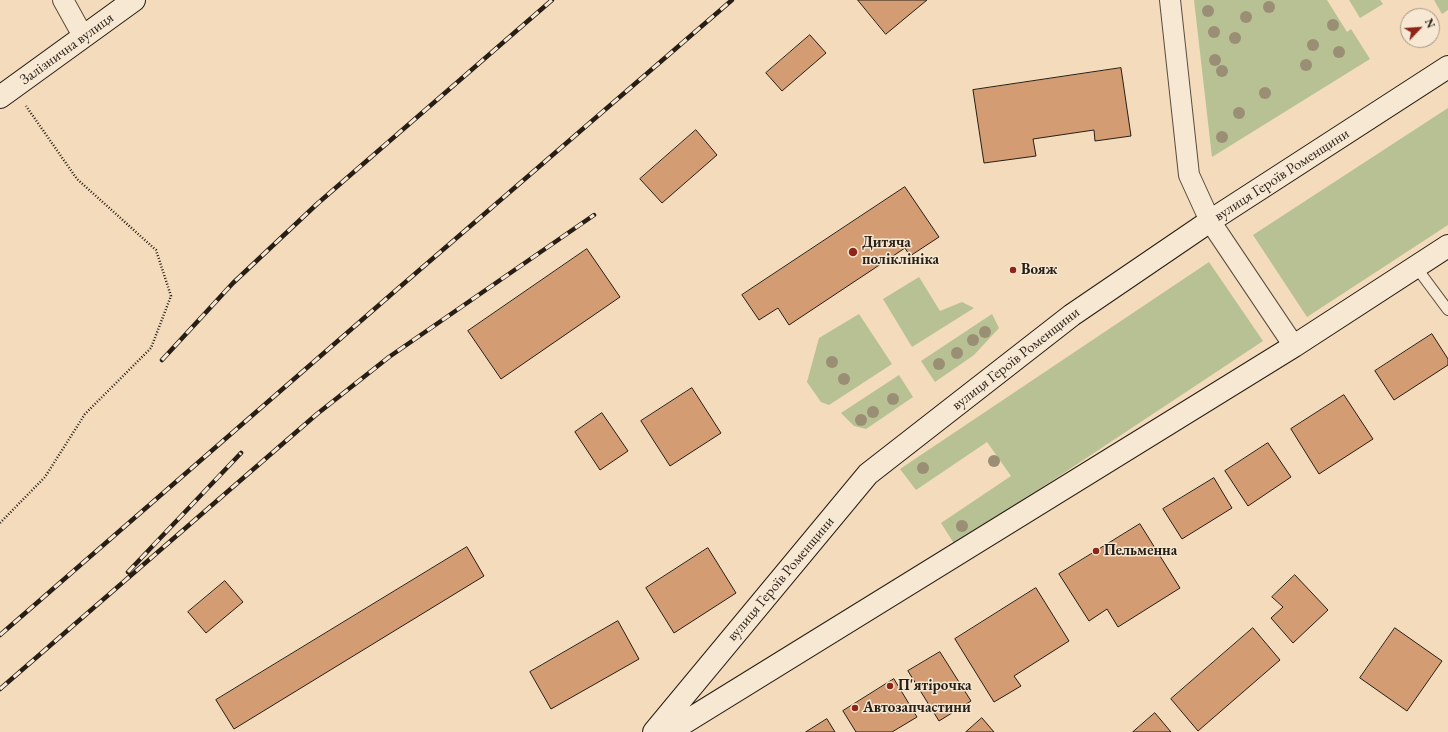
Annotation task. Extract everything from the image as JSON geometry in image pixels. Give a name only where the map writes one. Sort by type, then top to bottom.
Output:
[{"type":"street","points":[[63,0],[84,36]]},
{"type":"street","name":"Залізнична вулиця","points":[[7,93],[134,0]]},
{"type":"street","points":[[1170,0],[1189,175],[1210,221],[1294,346]]},
{"type":"street","name":"вулиця Героїв Роменщини","points":[[654,732],[868,474],[1072,315],[1210,221],[1448,67]]},
{"type":"street","points":[[669,732],[1294,346],[1448,246]]},
{"type":"lane","points":[[1416,267],[1448,310]]},
{"type":"path","points":[[0,523],[45,477],[85,414],[151,348],[171,296],[156,250],[77,179],[7,93]]},
{"type":"green space","points":[[1194,0],[1327,0],[1347,32],[1351,29],[1370,59],[1212,157]]},
{"type":"green space","points":[[1349,0],[1380,0],[1383,4],[1360,18]]},
{"type":"green space","points":[[1434,0],[1448,0],[1448,10],[1442,14],[1440,8]]},
{"type":"green space","points":[[1448,108],[1448,225],[1307,317],[1253,235]]},
{"type":"green space","points":[[1209,262],[1263,341],[955,545],[941,523],[1011,476],[987,442],[916,490],[900,469]]},
{"type":"green space","points":[[919,277],[940,311],[962,302],[974,308],[912,347],[883,299]]},
{"type":"green space","points":[[859,314],[892,364],[829,405],[821,402],[807,382],[819,338]]},
{"type":"green space","points":[[992,314],[999,328],[974,355],[935,382],[921,361]]},
{"type":"green space","points":[[899,375],[913,397],[866,429],[854,426],[841,413]]},
{"type":"building","points":[[858,0],[927,0],[886,34]]},
{"type":"building","points":[[810,35],[826,53],[782,91],[766,73]]},
{"type":"building","points":[[1121,68],[1131,136],[1095,141],[1094,130],[1033,139],[1036,156],[984,163],[973,90]]},
{"type":"building","points":[[696,130],[717,155],[662,203],[640,179]]},
{"type":"building","name":"Дитяча поліклініка","points":[[905,187],[939,237],[910,256],[905,248],[789,325],[778,308],[759,320],[742,295]]},
{"type":"building","points":[[587,249],[620,297],[501,379],[468,331]]},
{"type":"building","points":[[1432,334],[1448,359],[1448,365],[1394,400],[1375,371]]},
{"type":"building","points":[[692,388],[721,433],[670,466],[641,421]]},
{"type":"building","points":[[1344,395],[1373,439],[1319,474],[1291,429]]},
{"type":"building","points":[[602,413],[628,451],[600,470],[575,432]]},
{"type":"building","points":[[1268,443],[1291,477],[1248,506],[1225,471]]},
{"type":"building","points":[[1214,478],[1232,508],[1182,539],[1163,509]]},
{"type":"building","points":[[1140,524],[1180,588],[1118,627],[1107,609],[1089,621],[1059,574]]},
{"type":"building","points":[[467,547],[484,576],[234,729],[216,700]]},
{"type":"building","points":[[708,548],[736,593],[674,633],[646,588]]},
{"type":"building","points":[[1295,575],[1328,610],[1293,643],[1271,618],[1283,607],[1272,597]]},
{"type":"building","points":[[225,581],[243,602],[206,633],[188,612]]},
{"type":"building","points":[[1036,588],[1069,641],[1014,676],[1021,686],[994,702],[955,639]]},
{"type":"building","points":[[618,621],[639,659],[551,709],[530,672]]},
{"type":"building","points":[[1253,628],[1280,660],[1198,731],[1171,699]]},
{"type":"building","points":[[1395,628],[1442,661],[1407,711],[1360,678]]},
{"type":"building","points":[[940,652],[971,701],[939,721],[908,671]]},
{"type":"building","points":[[894,679],[917,717],[892,732],[856,732],[843,711]]},
{"type":"building","points":[[1155,713],[1171,732],[1133,732]]},
{"type":"building","points":[[982,718],[994,732],[966,732]]},
{"type":"building","points":[[827,719],[835,732],[806,732]]},
{"type":"railway","points":[[162,360],[233,283],[317,204],[552,0]]},
{"type":"railway","points":[[0,635],[732,0]]},
{"type":"railway","points":[[0,689],[317,414],[389,357],[594,215]]},
{"type":"railway","points":[[128,572],[241,453]]},
{"type":"place","name":"Дитяча поліклініка","points":[[853,252]]},
{"type":"place","name":"Вояж","points":[[1013,270]]},
{"type":"place","name":"Пельменна","points":[[1096,551]]},
{"type":"place","name":"П'ятірочка","points":[[890,686]]},
{"type":"place","name":"Автозапчастини","points":[[855,708]]}]
